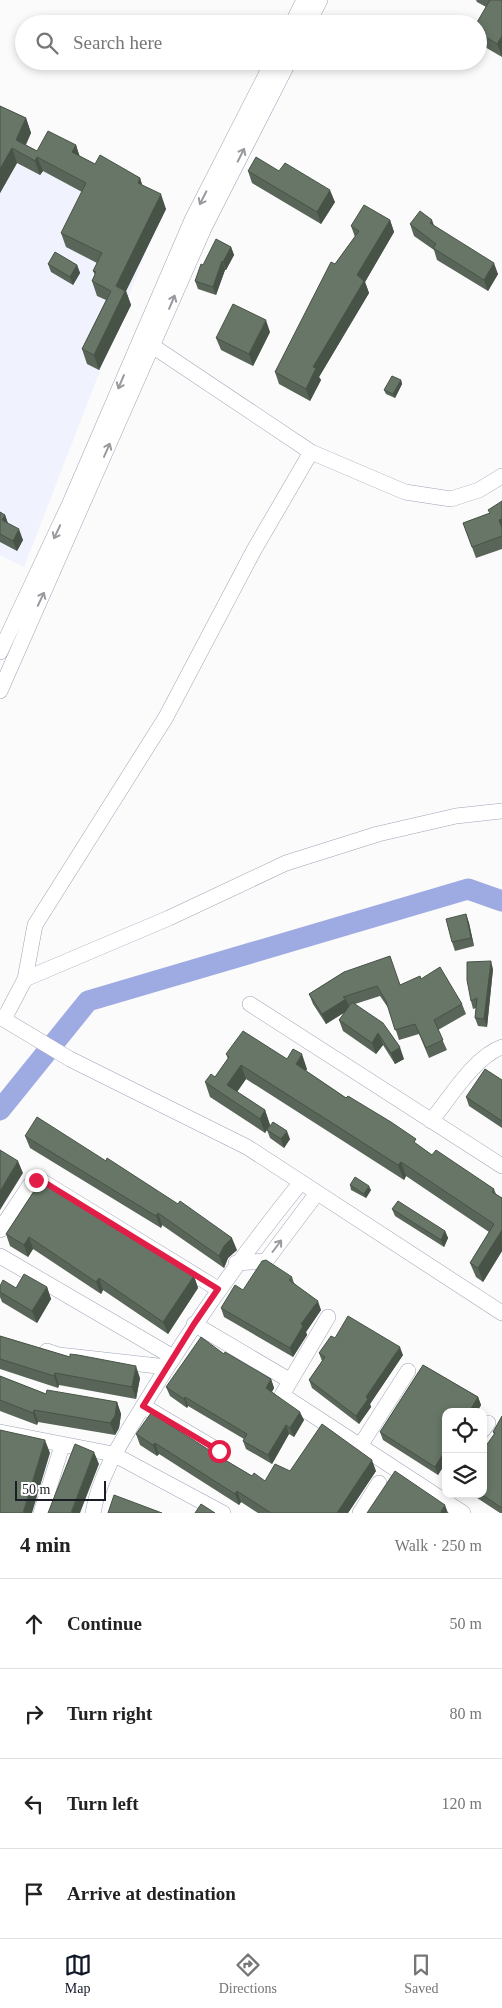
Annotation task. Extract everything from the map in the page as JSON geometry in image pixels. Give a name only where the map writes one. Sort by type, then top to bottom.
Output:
[{"type":"street","points":[[296,15],[304,0]]},
{"type":"street","points":[[312,15],[320,0]]},
{"type":"street","points":[[0,652],[7,620],[70,503],[192,220],[268,70]]},
{"type":"street","points":[[0,691],[205,226],[284,70]]},
{"type":"street","points":[[140,337],[311,452],[406,492],[428,497],[451,499],[479,490],[502,476]]},
{"type":"street","points":[[311,452],[254,550],[166,717],[35,925],[25,980],[2,1018],[58,1052],[247,1147],[502,1313]]},
{"type":"street","points":[[7,620],[27,632]]},
{"type":"street","points":[[25,980],[169,918],[286,863],[378,834],[456,816],[502,811]]},
{"type":"street","points":[[250,1004],[502,1166]]},
{"type":"street","points":[[431,1121],[480,1061],[493,1050],[502,1047]]},
{"type":"street","points":[[0,1230],[30,1185],[40,1180],[218,1289]]},
{"type":"street","points":[[93,1513],[113,1454],[170,1362],[236,1263],[301,1182]]},
{"type":"street","points":[[236,1263],[266,1262],[317,1193]]},
{"type":"street","points":[[0,1256],[170,1362]]},
{"type":"street","points":[[328,1318],[282,1394],[360,1446],[442,1493]]},
{"type":"street","points":[[194,1324],[289,1380]]},
{"type":"street","points":[[34,1348],[59,1355],[170,1362]]},
{"type":"street","points":[[360,1446],[408,1371]]},
{"type":"street","points":[[143,1406],[219,1451]]},
{"type":"street","points":[[0,1432],[62,1446],[113,1454],[223,1513]]},
{"type":"street","points":[[41,1513],[62,1446]]},
{"type":"street","points":[[360,1513],[379,1483]]},
{"type":"street","points":[[447,1498],[463,1513]]},
{"type":"shaded area","points":[[0,136],[156,226],[24,567],[0,555]]},
{"type":"building","points":[[490,0],[502,0],[502,36],[497,44],[487,38],[487,15],[481,15]]},
{"type":"building","points":[[0,106],[26,118],[16,140],[37,151],[48,131],[76,145],[72,152],[95,164],[100,155],[140,178],[138,183],[161,194],[116,286],[125,291],[94,355],[82,349],[111,291],[92,281],[96,272],[93,271],[102,253],[61,233],[86,183],[37,157],[35,161],[12,148],[0,169]]},
{"type":"building","points":[[256,157],[279,171],[285,163],[330,190],[317,212],[248,171]]},
{"type":"building","points":[[364,205],[390,220],[357,275],[364,281],[313,367],[316,368],[306,389],[275,372],[331,262],[335,264],[359,231],[351,226]]},
{"type":"building","points":[[420,211],[432,220],[430,223],[494,263],[484,280],[433,248],[436,244],[410,224]]},
{"type":"building","points":[[216,239],[231,247],[222,261],[213,287],[195,281],[201,264],[203,265]]},
{"type":"building","points":[[55,252],[77,265],[70,277],[48,264]]},
{"type":"building","points":[[233,304],[266,320],[249,354],[216,338]]},
{"type":"building","points":[[392,376],[401,380],[393,394],[384,390]]},
{"type":"building","points":[[502,501],[502,519],[499,520],[502,536],[472,547],[463,523],[490,513],[488,510]]},
{"type":"building","points":[[0,512],[5,515],[2,520],[19,529],[13,541],[0,534]]},
{"type":"building","points":[[466,914],[471,938],[452,942],[446,919]]},
{"type":"building","points":[[390,956],[400,985],[420,976],[421,979],[440,967],[462,1004],[434,1020],[443,1040],[426,1048],[415,1024],[395,1030],[386,1001],[377,986],[343,997],[346,999],[322,1014],[309,994],[344,972]]},
{"type":"building","points":[[491,961],[484,1019],[475,1018],[477,998],[471,1001],[467,980],[467,962]]},
{"type":"building","points":[[352,1002],[383,1023],[400,1047],[391,1053],[378,1033],[372,1043],[339,1020]]},
{"type":"building","points":[[243,1031],[287,1059],[293,1049],[302,1054],[296,1064],[346,1098],[348,1096],[391,1122],[416,1139],[414,1142],[432,1155],[436,1150],[494,1189],[492,1192],[502,1198],[502,1230],[478,1268],[470,1263],[494,1224],[401,1162],[398,1165],[241,1065],[227,1085],[265,1110],[260,1119],[205,1082],[211,1074],[215,1077],[229,1057],[226,1054]]},
{"type":"building","points":[[485,1069],[502,1080],[502,1121],[466,1097]]},
{"type":"building","points":[[37,1117],[106,1161],[107,1158],[178,1204],[180,1201],[232,1238],[224,1246],[219,1256],[158,1213],[156,1216],[25,1136]]},
{"type":"building","points":[[273,1122],[287,1131],[281,1139],[267,1130]]},
{"type":"building","points":[[0,1150],[18,1161],[0,1191]]},
{"type":"building","points":[[355,1177],[369,1186],[364,1194],[350,1185]]},
{"type":"building","points":[[40,1182],[194,1276],[163,1322],[99,1278],[96,1282],[29,1237],[24,1245],[6,1234]]},
{"type":"building","points":[[398,1201],[445,1231],[441,1240],[392,1209]]},
{"type":"building","points":[[266,1260],[292,1277],[289,1280],[318,1301],[301,1324],[303,1326],[290,1348],[221,1308],[235,1285],[243,1290],[262,1261]]},
{"type":"building","points":[[24,1274],[47,1287],[32,1311],[0,1292],[3,1280],[16,1288]]},
{"type":"building","points":[[348,1316],[400,1347],[366,1397],[368,1399],[356,1416],[309,1380],[325,1357],[319,1353],[331,1336],[335,1338]]},
{"type":"building","points":[[0,1336],[70,1357],[70,1354],[78,1355],[136,1366],[132,1387],[55,1373],[54,1376],[0,1359]]},
{"type":"building","points":[[201,1337],[224,1354],[225,1352],[271,1379],[266,1388],[300,1412],[290,1428],[286,1425],[268,1455],[243,1441],[247,1434],[166,1387]]},
{"type":"building","points":[[423,1365],[478,1397],[471,1408],[442,1408],[442,1456],[435,1467],[380,1432]]},
{"type":"building","points":[[0,1376],[46,1394],[47,1390],[117,1402],[115,1416],[110,1423],[34,1410],[33,1413],[0,1400]]},
{"type":"building","points":[[151,1413],[220,1457],[252,1476],[254,1473],[265,1481],[275,1464],[290,1471],[322,1424],[372,1460],[337,1513],[271,1513],[237,1491],[235,1494],[155,1443],[153,1445],[136,1434]]},
{"type":"building","points":[[502,1416],[502,1508],[487,1498],[487,1444],[495,1433],[493,1432]]},
{"type":"building","points":[[0,1430],[45,1440],[23,1513],[0,1513]]},
{"type":"building","points":[[75,1444],[94,1452],[71,1513],[48,1513]]},
{"type":"building","points":[[395,1471],[445,1505],[440,1513],[367,1513]]},
{"type":"building","points":[[114,1495],[162,1513],[108,1513]]},
{"type":"building","points":[[201,1504],[215,1513],[195,1513]]},
{"type":"waterway","points":[[0,1110],[88,1001],[468,889],[502,901]]},
{"type":"route","points":[[36,1180],[44,1182],[218,1289],[172,1357],[143,1406],[219,1451]]}]
